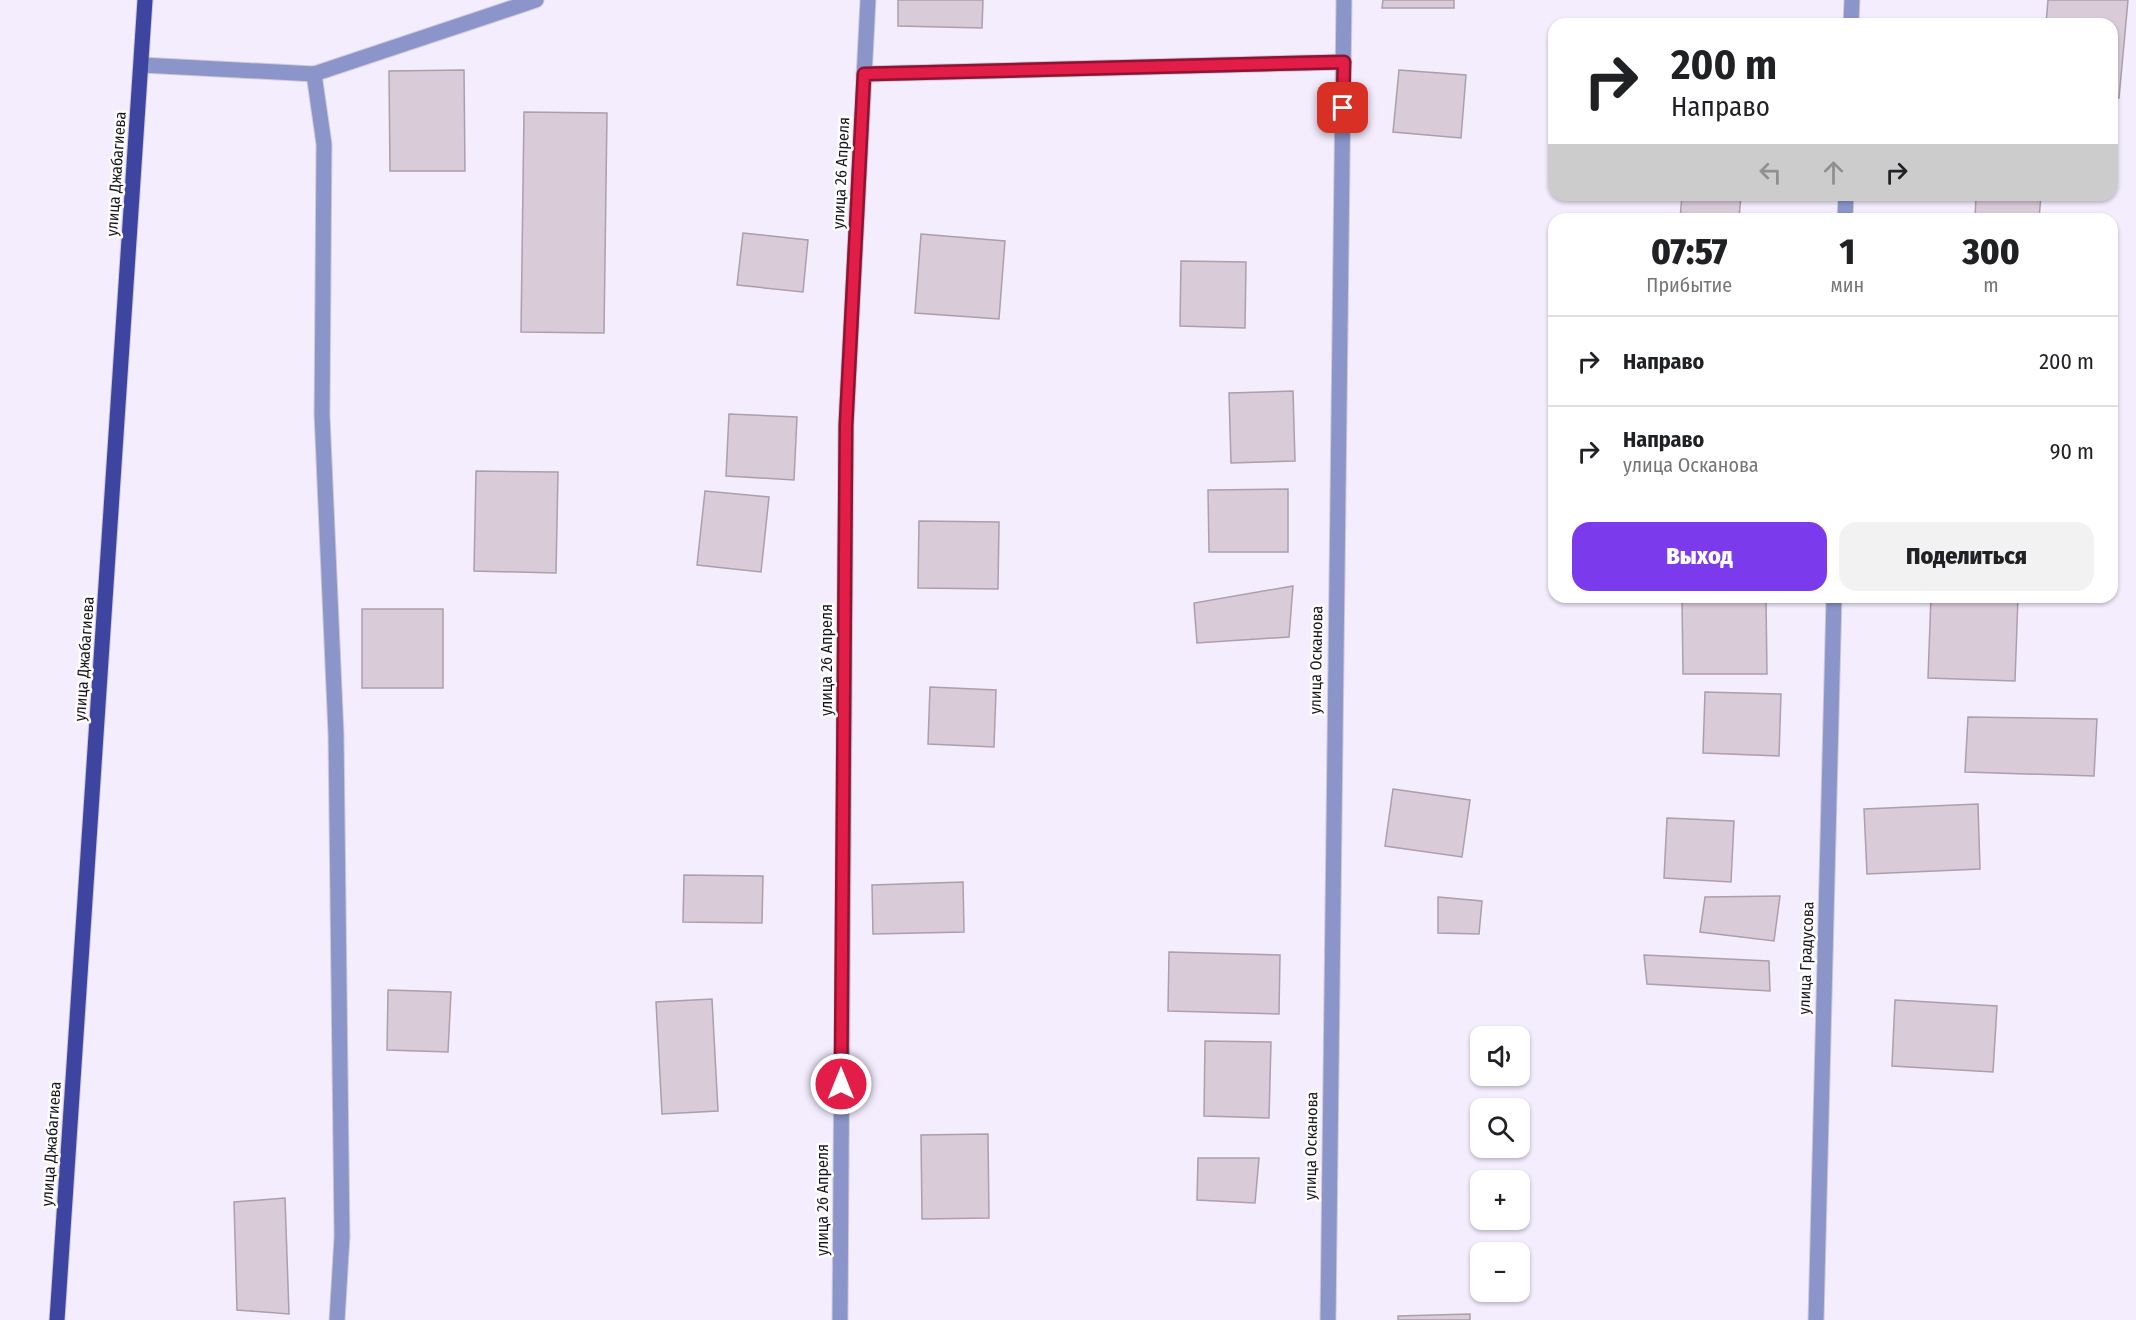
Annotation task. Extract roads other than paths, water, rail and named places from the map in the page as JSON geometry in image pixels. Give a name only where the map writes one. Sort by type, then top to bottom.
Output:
[{"type":"main road","name":"улица Джабагиева","points":[[57,1320],[145,0]]},
{"type":"street","points":[[142,65],[314,74],[536,0]]},
{"type":"street","name":"улица 26 Апреля","points":[[840,1320],[846,425],[868,0]]},
{"type":"street","name":"улица Осканова","points":[[1328,1320],[1336,476],[1344,0]]},
{"type":"street","points":[[1851,18],[1852,0]]},
{"type":"street","points":[[864,74],[1344,62]]},
{"type":"street","points":[[314,74],[324,144],[322,415],[336,734],[342,1237],[337,1320]]},
{"type":"street","name":"улица Градусова","points":[[1816,1320],[1834,603]]}]
